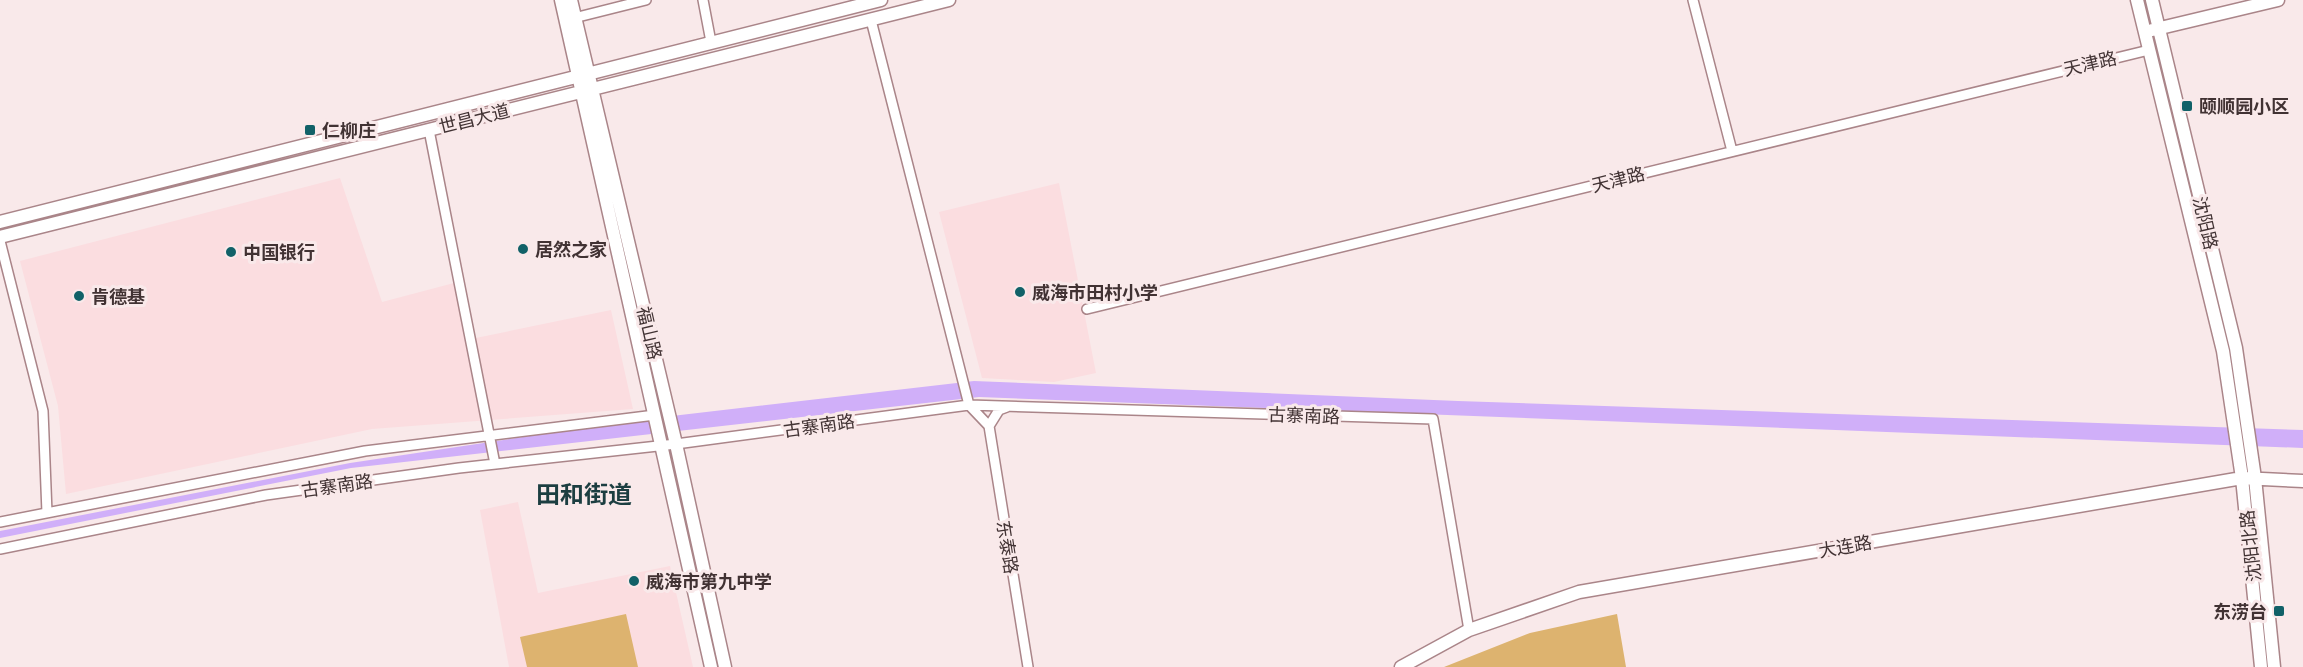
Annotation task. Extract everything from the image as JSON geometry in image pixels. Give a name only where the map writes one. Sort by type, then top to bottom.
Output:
[{"type":"main road","points":[[561,0],[571,19],[589,91],[655,415],[711,667]]},
{"type":"main road","points":[[571,0],[571,19]]},
{"type":"main road","name":"世昌大道","points":[[0,222],[349,132],[881,0]]},
{"type":"main road","name":"世昌大道","points":[[0,239],[949,0]]},
{"type":"main road","name":"沈阳路","points":[[2137,0],[2240,424]]},
{"type":"main road","name":"沈阳路","points":[[2152,0],[2236,348],[2240,424]]},
{"type":"main road","points":[[2145,32],[2278,0]]},
{"type":"main road","name":"福山路","points":[[589,91],[675,441],[725,667]]},
{"type":"main road","name":"沈阳北路","points":[[2240,424],[2274,667]]},
{"type":"main road","name":"沈阳北路","points":[[2248,478],[2261,667]]},
{"type":"main road","name":"大连路","points":[[1401,667],[1470,630],[1579,592],[2248,478],[2303,481]]},
{"type":"street","points":[[571,19],[646,0]]},
{"type":"street","points":[[703,0],[711,42]]},
{"type":"street","points":[[1693,0],[1732,151]]},
{"type":"street","points":[[871,20],[968,402],[989,426],[999,411],[1010,406]]},
{"type":"street","name":"天津路","points":[[1087,309],[2150,50]]},
{"type":"street","points":[[429,130],[494,460]]},
{"type":"street","points":[[0,239],[43,411],[47,513]]},
{"type":"street","name":"古寨南路","points":[[0,549],[266,495],[494,460],[675,441],[968,402],[1010,406],[1433,419],[1470,630]]},
{"type":"street","points":[[0,522],[365,451],[491,439],[655,415]]},
{"type":"street","name":"东泰路","points":[[989,426],[1028,667]]},
{"type":"shaded area","points":[[340,178],[382,302],[454,283],[466,340],[611,310],[633,409],[372,429],[66,494],[58,406],[20,261]]},
{"type":"shaded area","name":"威海市田村小学","points":[[1059,183],[1096,373],[1054,382],[982,378],[939,212]]},
{"type":"shaded area","points":[[974,381],[1458,401],[2303,430],[2303,448],[979,397],[351,468],[0,538],[0,531],[350,463],[629,421]]},
{"type":"shaded area","name":"威海市第九中学","points":[[518,502],[538,593],[670,566],[693,667],[509,667],[480,510]]},
{"type":"shaded area","points":[[626,614],[638,667],[527,667],[520,637]]},
{"type":"shaded area","points":[[1617,614],[1626,667],[1444,667],[1530,633]]},
{"type":"place","name":"颐顺园小区","points":[[2187,106]]},
{"type":"place","name":"仁柳庄","points":[[310,130]]},
{"type":"place","name":"居然之家","points":[[523,249]]},
{"type":"place","name":"中国银行","points":[[231,252]]},
{"type":"place","name":"威海市田村小学","points":[[1020,292]]},
{"type":"place","name":"肯德基","points":[[79,296]]},
{"type":"place","name":"威海市第九中学","points":[[634,581]]},
{"type":"place","name":"东涝台","points":[[2279,611]]},
{"type":"district","name":"田和街道","points":[[584,493]]}]
